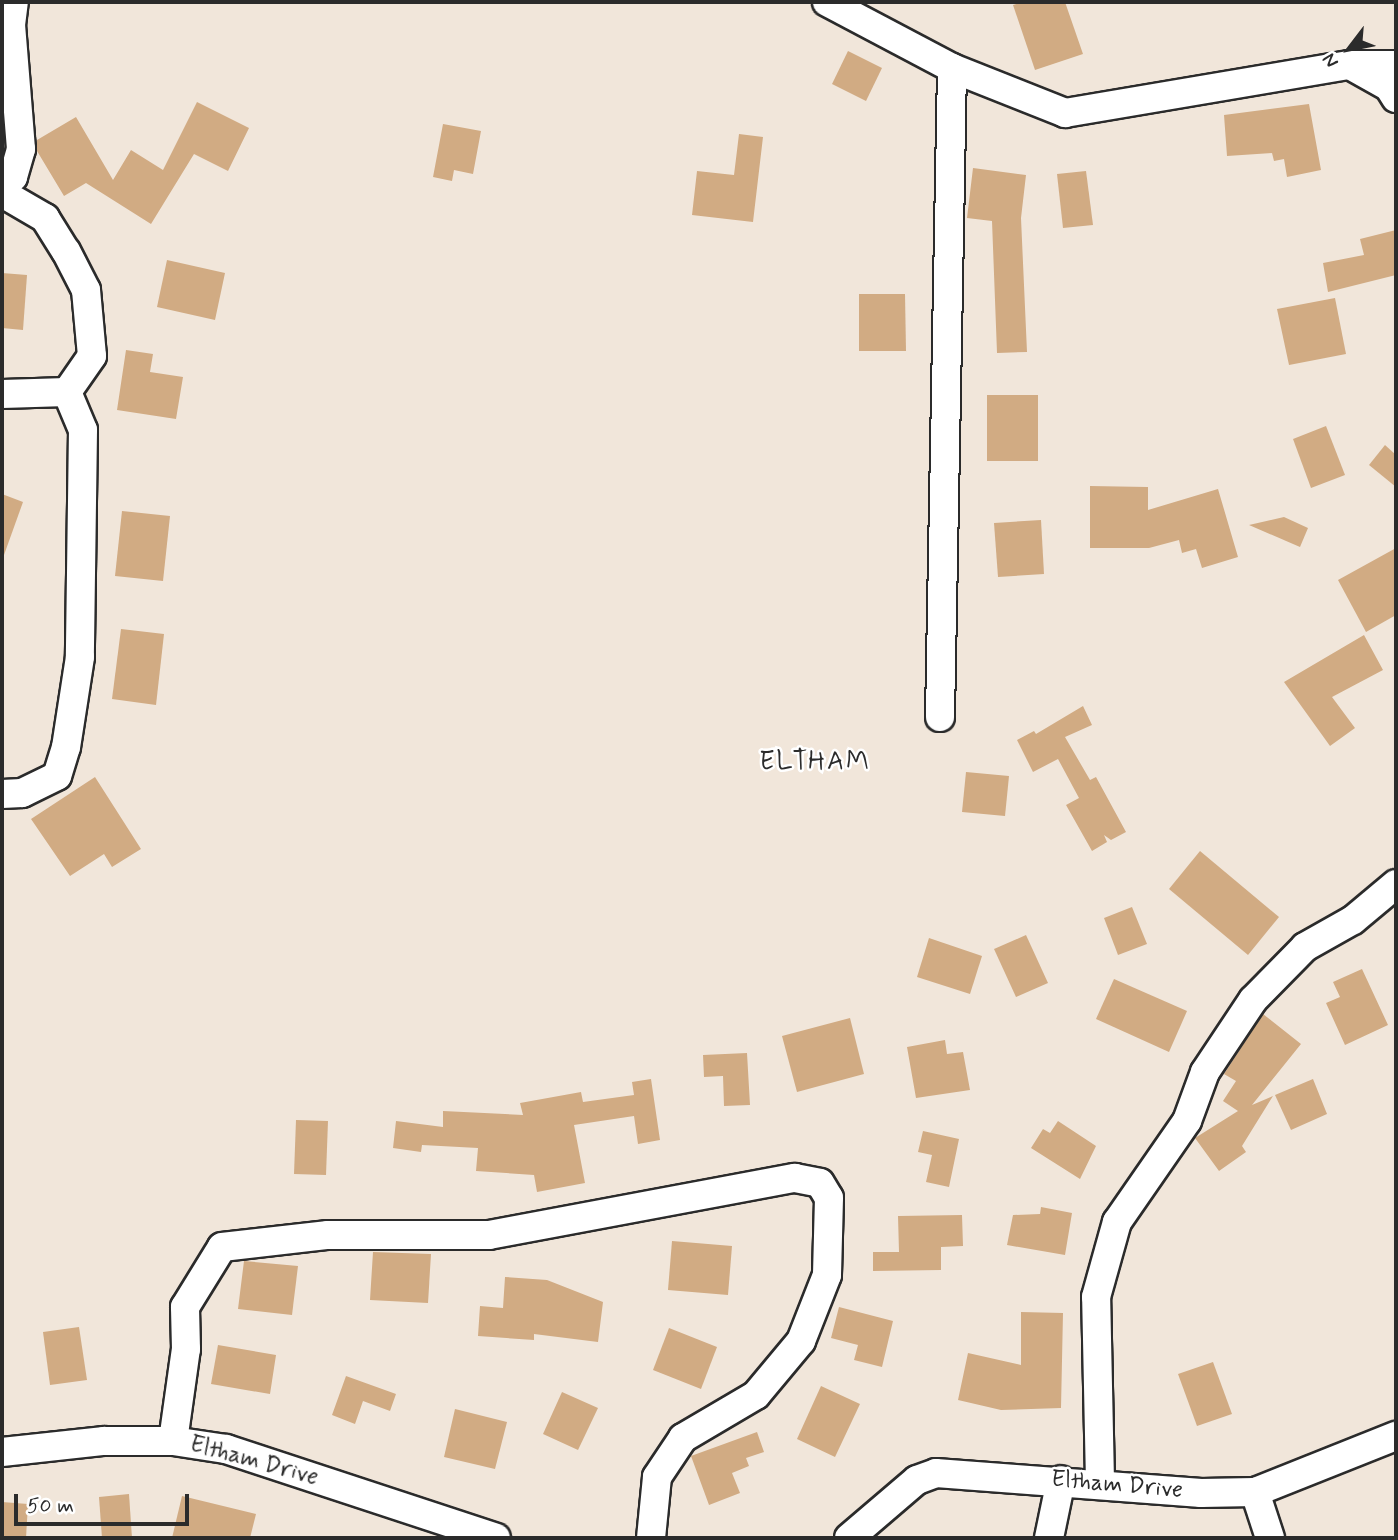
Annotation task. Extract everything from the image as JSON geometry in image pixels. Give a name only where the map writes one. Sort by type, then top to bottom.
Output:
[{"type":"street","points":[[2,184],[13,177],[21,149],[11,26],[14,2]]},
{"type":"street","points":[[827,2],[952,68],[1065,113],[1083,113],[1350,65],[1396,65]]},
{"type":"street","points":[[1350,65],[1389,87],[1396,98]]},
{"type":"street","points":[[940,717],[952,68]]},
{"type":"street","points":[[2,193],[45,218],[86,290],[92,356],[67,393]]},
{"type":"street","points":[[2,394],[67,393]]},
{"type":"street","points":[[2,794],[22,793],[57,776],[70,722],[80,657],[83,430],[67,393]]},
{"type":"street","points":[[1100,1482],[1096,1297],[1117,1222],[1187,1121],[1205,1072],[1253,1000],[1305,947],[1353,920],[1396,884]]},
{"type":"street","points":[[173,1441],[186,1349],[186,1307],[222,1247],[328,1235],[489,1235],[795,1178],[820,1183],[829,1198],[827,1275],[801,1341],[756,1395],[683,1437],[657,1477],[651,1538]]},
{"type":"street","name":"Eltham Drive","points":[[849,1538],[917,1480],[936,1473],[1100,1482],[1201,1493],[1255,1492],[1396,1436]]},
{"type":"street","name":"Eltham Drive","points":[[2,1452],[104,1441],[173,1441],[226,1448],[496,1538]]},
{"type":"street","points":[[1049,1538],[1061,1480]]},
{"type":"street","points":[[1255,1492],[1270,1538]]},
{"type":"building","points":[[1023,2],[1065,2],[1083,54],[1035,70],[1013,5]]},
{"type":"building","points":[[848,51],[882,68],[866,101],[832,84]]},
{"type":"building","points":[[197,102],[249,128],[228,171],[194,154],[151,224],[86,183],[64,196],[37,151],[37,140],[76,117],[113,180],[131,150],[163,170]]},
{"type":"building","points":[[1309,104],[1321,170],[1287,177],[1284,159],[1274,161],[1272,153],[1227,156],[1224,115]]},
{"type":"building","points":[[443,124],[481,131],[473,174],[454,170],[452,181],[433,177]]},
{"type":"building","points":[[739,134],[763,137],[753,222],[692,215],[697,171],[734,175]]},
{"type":"building","points":[[973,168],[1026,175],[1021,218],[1027,352],[997,353],[992,221],[967,218]]},
{"type":"building","points":[[1086,171],[1093,225],[1063,228],[1057,174]]},
{"type":"building","points":[[1396,230],[1396,275],[1328,292],[1323,263],[1364,255],[1360,239]]},
{"type":"building","points":[[167,260],[225,273],[215,320],[157,307]]},
{"type":"building","points":[[2,273],[27,275],[23,330],[2,328]]},
{"type":"building","points":[[859,294],[905,294],[906,351],[859,351]]},
{"type":"building","points":[[1335,298],[1346,354],[1289,365],[1277,309]]},
{"type":"building","points":[[126,350],[153,354],[150,372],[183,377],[176,419],[117,410]]},
{"type":"building","points":[[987,395],[1038,395],[1038,461],[987,461]]},
{"type":"building","points":[[1326,426],[1345,475],[1311,488],[1293,439]]},
{"type":"building","points":[[1385,445],[1396,455],[1396,487],[1369,465]]},
{"type":"building","points":[[1090,486],[1148,487],[1148,510],[1218,489],[1238,557],[1202,568],[1196,549],[1182,553],[1179,540],[1149,548],[1090,548]]},
{"type":"building","points":[[2,494],[23,502],[4,555],[2,555]]},
{"type":"building","points":[[122,511],[170,516],[163,581],[115,576]]},
{"type":"building","points":[[1284,517],[1308,528],[1300,547],[1249,525]]},
{"type":"building","points":[[1041,520],[1044,574],[998,577],[994,523]]},
{"type":"building","points":[[1396,548],[1396,615],[1366,632],[1338,580]]},
{"type":"building","points":[[121,629],[164,634],[156,705],[112,699]]},
{"type":"building","points":[[1364,635],[1383,670],[1332,697],[1355,728],[1330,746],[1284,682]]},
{"type":"building","points":[[1083,706],[1092,725],[1065,737],[1090,780],[1096,777],[1126,832],[1111,840],[1104,835],[1107,842],[1092,851],[1066,805],[1079,798],[1058,759],[1033,772],[1017,740],[1034,731],[1036,734]]},
{"type":"building","points":[[966,772],[1009,776],[1005,816],[962,812]]},
{"type":"building","points":[[95,777],[141,849],[112,867],[104,854],[70,876],[31,819]]},
{"type":"building","points":[[1200,851],[1279,917],[1248,955],[1169,889]]},
{"type":"building","points":[[1132,907],[1147,944],[1118,955],[1104,918]]},
{"type":"building","points":[[1026,935],[1048,983],[1016,997],[994,949]]},
{"type":"building","points":[[929,938],[982,956],[970,994],[917,977]]},
{"type":"building","points":[[1362,969],[1388,1025],[1345,1045],[1326,1003],[1340,997],[1333,982]]},
{"type":"building","points":[[1114,979],[1187,1011],[1169,1052],[1096,1019]]},
{"type":"building","points":[[1263,1014],[1301,1044],[1252,1105],[1273,1096],[1242,1146],[1246,1152],[1219,1171],[1195,1138],[1238,1111],[1223,1101],[1236,1081],[1224,1074]]},
{"type":"building","points":[[850,1018],[864,1074],[797,1092],[782,1036]]},
{"type":"building","points":[[945,1040],[947,1054],[963,1052],[970,1090],[916,1098],[907,1047]]},
{"type":"building","points":[[747,1053],[750,1105],[724,1106],[723,1076],[704,1077],[703,1055]]},
{"type":"building","points":[[651,1079],[660,1140],[638,1144],[634,1116],[574,1125],[585,1183],[537,1192],[534,1175],[476,1171],[478,1148],[422,1145],[421,1152],[393,1148],[396,1121],[443,1127],[443,1111],[523,1115],[520,1103],[581,1092],[583,1102],[634,1095],[632,1082]]},
{"type":"building","points":[[1313,1079],[1327,1114],[1291,1130],[1275,1095]]},
{"type":"building","points":[[296,1120],[328,1121],[326,1175],[294,1174]]},
{"type":"building","points":[[1058,1121],[1096,1146],[1080,1179],[1031,1148],[1043,1129],[1050,1133]]},
{"type":"building","points":[[923,1131],[959,1139],[949,1187],[926,1182],[932,1155],[918,1152]]},
{"type":"building","points":[[1041,1207],[1072,1213],[1065,1255],[1007,1245],[1013,1215],[1040,1214]]},
{"type":"building","points":[[962,1215],[963,1246],[941,1247],[941,1270],[873,1271],[873,1252],[899,1252],[898,1216]]},
{"type":"building","points":[[672,1241],[732,1246],[728,1295],[668,1290]]},
{"type":"building","points":[[373,1252],[431,1254],[428,1303],[370,1300]]},
{"type":"building","points":[[244,1261],[298,1266],[292,1315],[238,1309]]},
{"type":"building","points":[[505,1277],[547,1280],[603,1302],[598,1342],[534,1334],[534,1340],[478,1336],[480,1306],[503,1308]]},
{"type":"building","points":[[839,1307],[893,1321],[882,1367],[854,1360],[858,1345],[831,1338]]},
{"type":"building","points":[[1021,1312],[1063,1313],[1061,1408],[1001,1410],[958,1400],[968,1353],[1021,1365]]},
{"type":"building","points":[[79,1327],[87,1380],[50,1385],[43,1332]]},
{"type":"building","points":[[669,1328],[717,1347],[701,1389],[653,1370]]},
{"type":"building","points":[[218,1345],[276,1355],[270,1394],[211,1384]]},
{"type":"building","points":[[1213,1362],[1232,1414],[1197,1426],[1178,1374]]},
{"type":"building","points":[[346,1376],[396,1394],[390,1411],[363,1401],[355,1424],[332,1415]]},
{"type":"building","points":[[821,1386],[860,1404],[835,1457],[797,1439]]},
{"type":"building","points":[[562,1392],[598,1408],[578,1450],[543,1434]]},
{"type":"building","points":[[455,1409],[507,1422],[495,1469],[444,1457]]},
{"type":"building","points":[[757,1432],[764,1452],[746,1458],[749,1466],[732,1473],[740,1493],[709,1505],[691,1456]]},
{"type":"building","points":[[129,1494],[132,1538],[102,1538],[99,1497]]},
{"type":"building","points":[[182,1496],[256,1514],[250,1538],[172,1538]]},
{"type":"building","points":[[2,1502],[28,1504],[26,1538],[2,1538]]},
{"type":"district","name":"ELTHAM","points":[[815,763]]}]
